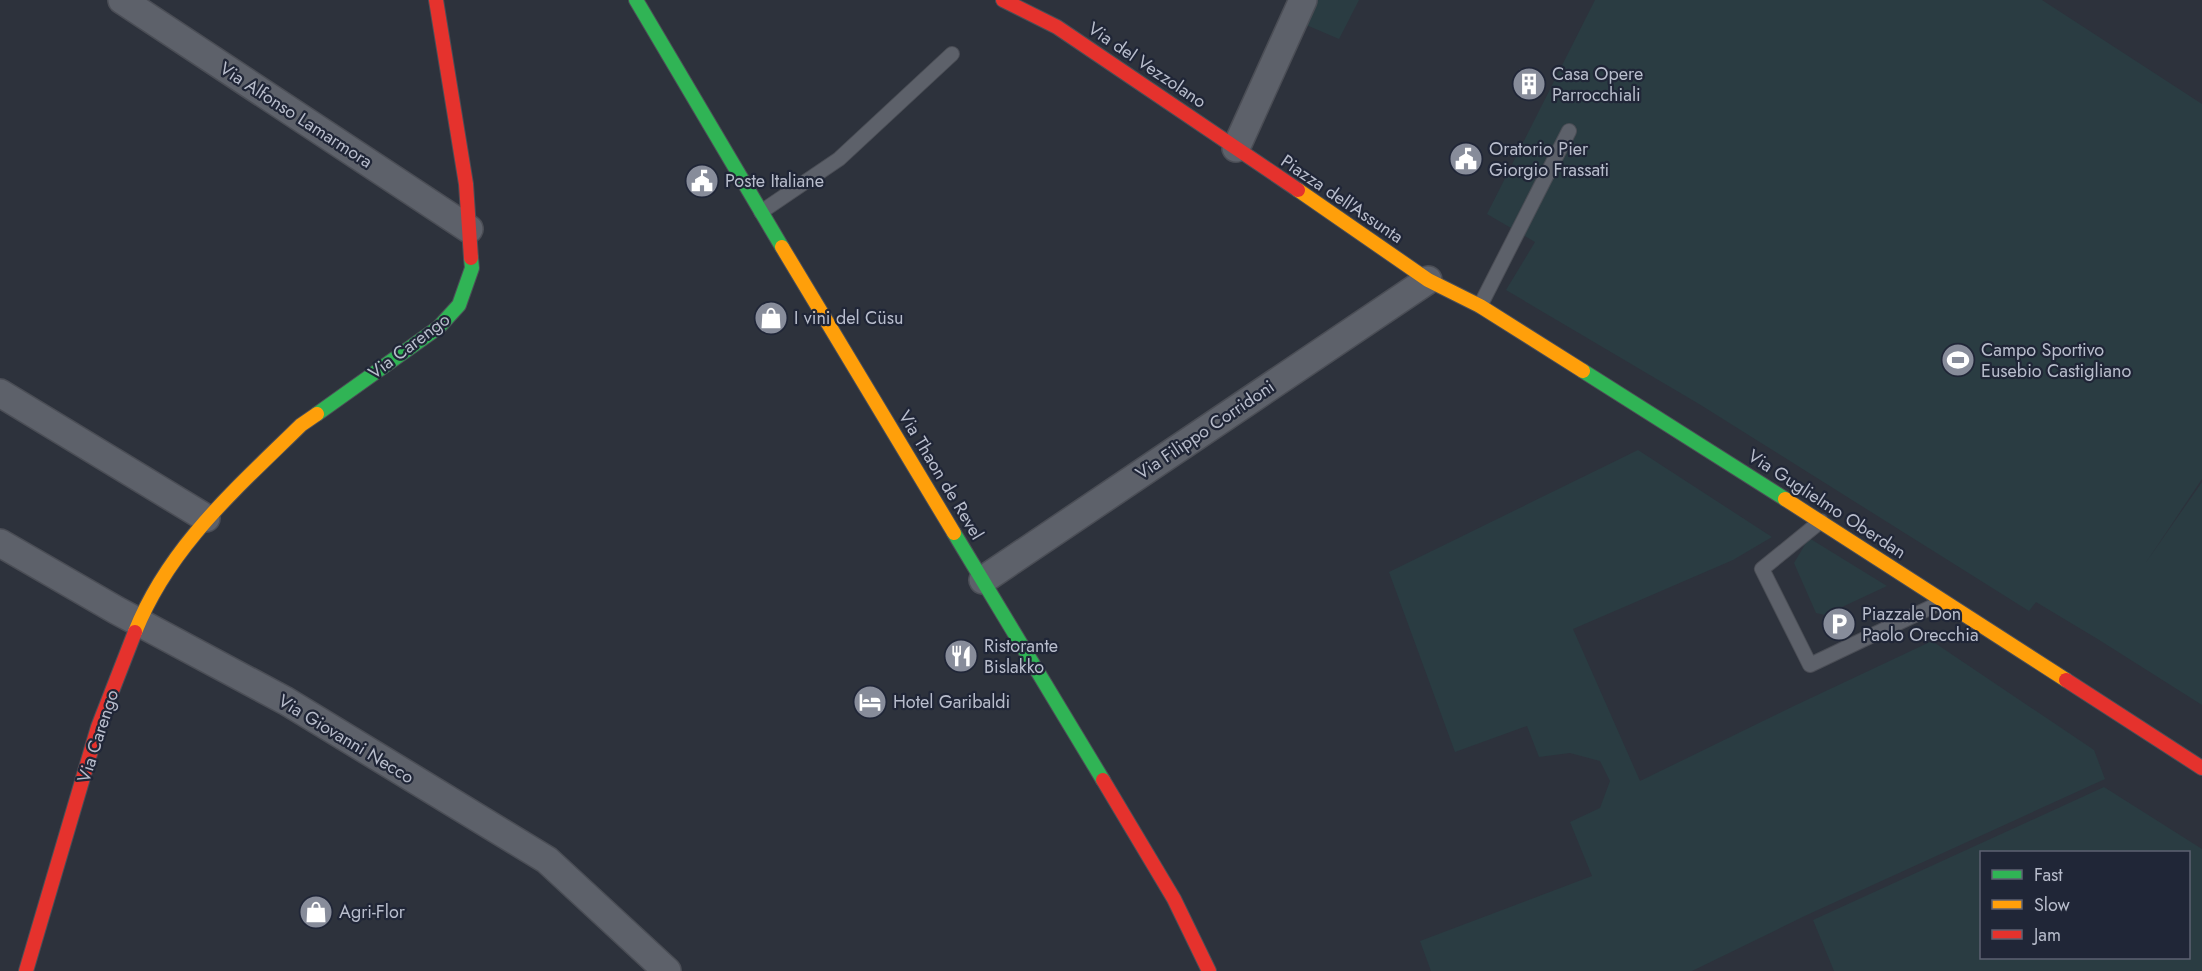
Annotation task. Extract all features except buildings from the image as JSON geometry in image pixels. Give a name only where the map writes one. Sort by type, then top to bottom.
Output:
[{"type":"street","name":"Via Alfonso Lamarmora","points":[[122,0],[469,229]]},
{"type":"street","name":"Via Carengo","points":[[26,971],[98,727],[139,622],[166,571],[206,518],[301,425],[439,327],[459,305],[472,268],[466,184],[436,0]]},
{"type":"street","name":"Via Thaon de Revel","points":[[636,0],[1174,899],[1209,971]]},
{"type":"street","name":"Via del Vezzolano","points":[[1003,0],[1057,27],[1236,148]]},
{"type":"street","points":[[1236,148],[1303,0]]},
{"type":"street","name":"Piazza dell'Assunta","points":[[1236,148],[1428,280]]},
{"type":"street","name":"Via Guglielmo Oberdan","points":[[1428,280],[1480,306],[1821,521],[2202,768]]},
{"type":"street","name":"Via Filippo Corridoni","points":[[983,580],[1428,280]]},
{"type":"street","points":[[0,393],[206,518]]},
{"type":"street","name":"Via Giovanni Necco","points":[[0,543],[139,622],[286,701],[547,860],[667,971]]},
{"type":"lane","points":[[761,212],[839,159],[952,54]]},
{"type":"lane","points":[[1480,306],[1569,131]]},
{"type":"lane","points":[[1821,521],[1762,569],[1810,665],[1944,601]]},
{"type":"shaded area","points":[[1306,0],[1359,0],[1339,39],[1297,21]]},
{"type":"shaded area","name":"Campo Sportivo Eusebio Castigliano","points":[[1595,0],[2042,0],[2202,104],[2202,479],[2145,564],[2202,482],[2202,705],[2036,602],[2029,611],[1699,404],[1506,290],[1535,242],[1487,214]]},
{"type":"shaded area","points":[[1638,450],[1772,537],[1733,560],[1573,629],[1640,781],[1932,641],[2094,750],[2105,779],[1809,914],[1692,971],[1431,971],[1420,941],[1592,876],[1570,822],[1600,808],[1610,781],[1600,761],[1570,753],[1539,757],[1527,726],[1455,752],[1389,572]]},
{"type":"shaded area","points":[[1809,538],[1887,586],[1825,615],[1816,613],[1794,563]]},
{"type":"shaded area","points":[[2104,787],[2202,849],[2202,971],[1834,971],[1813,920]]},
{"type":"traffic: fast","points":[[636,0],[782,247]]},
{"type":"traffic: fast","points":[[317,414],[439,327],[459,305],[472,268],[471,258]]},
{"type":"traffic: fast","points":[[1583,371],[1785,499]]},
{"type":"traffic: fast","points":[[954,533],[1103,780]]},
{"type":"traffic: slow","points":[[1298,190],[1428,280],[1480,306],[1583,371]]},
{"type":"traffic: slow","points":[[782,247],[954,533]]},
{"type":"traffic: slow","points":[[135,632],[149,601],[166,572],[186,545],[229,496],[301,425],[317,414]]},
{"type":"traffic: slow","points":[[1785,499],[2066,680]]},
{"type":"traffic: jam","points":[[436,0],[466,184],[471,258]]},
{"type":"traffic: jam","points":[[1003,0],[1057,27],[1298,190]]},
{"type":"traffic: jam","points":[[26,971],[98,727],[135,632]]},
{"type":"traffic: jam","points":[[2066,680],[2202,768]]},
{"type":"traffic: jam","points":[[1103,780],[1174,899],[1209,971]]},
{"type":"place","name":"Casa Opere Parrocchiali","points":[[1529,84]]},
{"type":"place","name":"Oratorio Pier Giorgio Frassati","points":[[1466,159]]},
{"type":"place","name":"Poste Italiane","points":[[702,181]]},
{"type":"place","name":"I vini del Cüsu","points":[[771,318]]},
{"type":"place","name":"Campo Sportivo Eusebio Castigliano","points":[[1958,360]]},
{"type":"place","name":"Piazzale Don Paolo Orecchia","points":[[1839,624]]},
{"type":"place","name":"Ristorante Bislakko","points":[[961,656]]},
{"type":"place","name":"Hotel Garibaldi","points":[[870,702]]},
{"type":"place","name":"Agri-Flor","points":[[316,912]]}]
